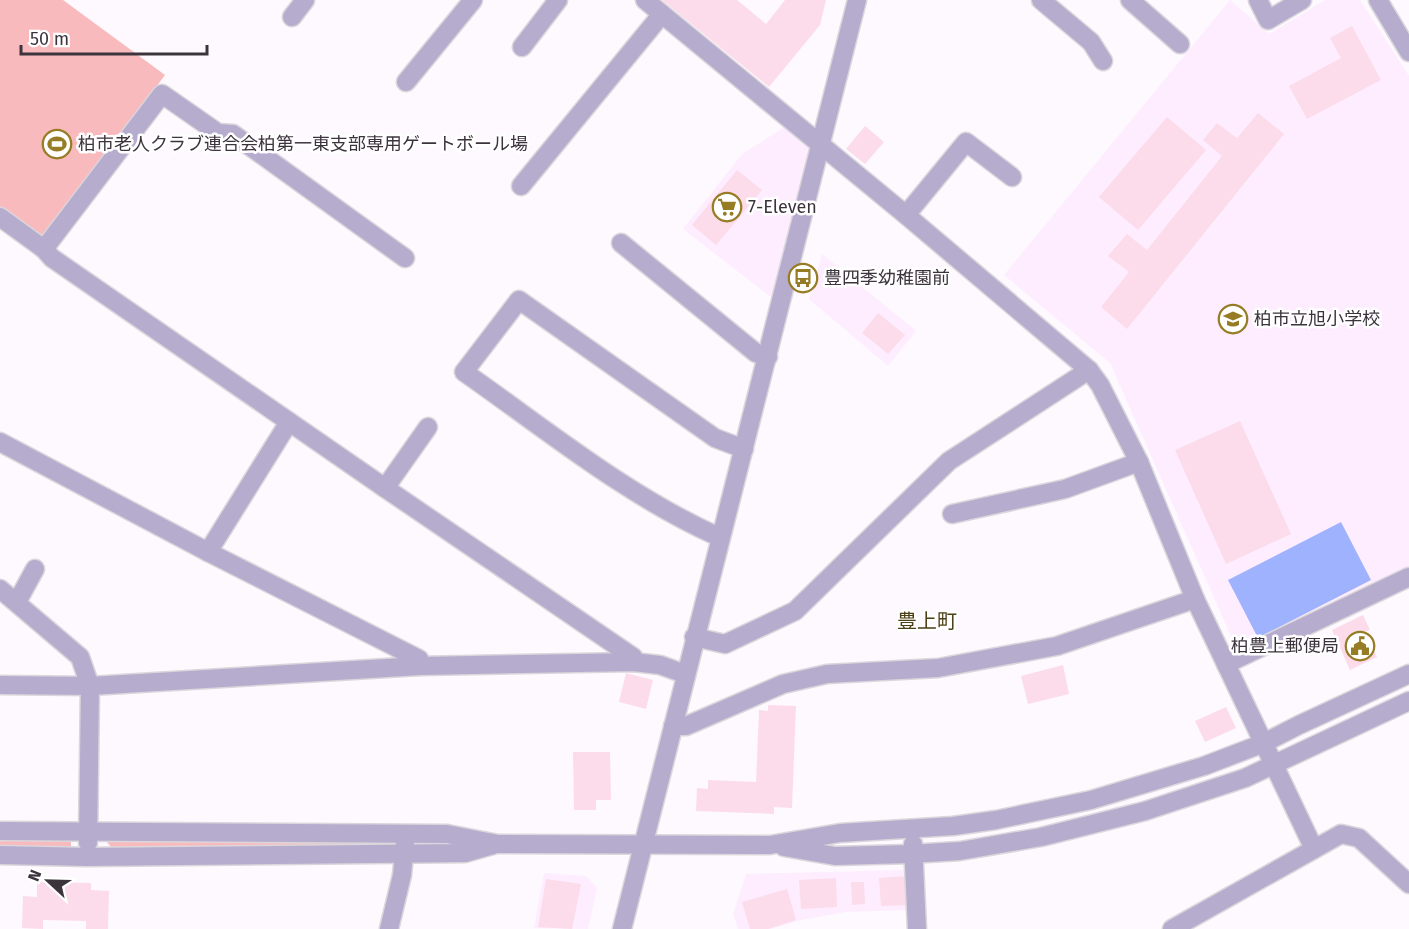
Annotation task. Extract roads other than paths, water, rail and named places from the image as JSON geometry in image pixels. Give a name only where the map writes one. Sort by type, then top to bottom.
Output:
[{"type":"street","points":[[291,17],[305,0]]},
{"type":"street","points":[[406,82],[473,0]]},
{"type":"street","points":[[522,47],[558,0]]},
{"type":"street","points":[[645,0],[906,215],[1089,370],[1100,385],[1139,462],[1195,599],[1314,849]]},
{"type":"street","points":[[622,929],[719,537],[768,357],[857,0]]},
{"type":"street","points":[[1041,0],[1090,42],[1103,61]]},
{"type":"street","points":[[1130,0],[1180,44]]},
{"type":"street","points":[[1258,0],[1268,20],[1302,0]]},
{"type":"street","points":[[1378,0],[1409,52]]},
{"type":"street","points":[[521,186],[662,14]]},
{"type":"street","points":[[44,249],[162,94],[218,133],[233,134],[405,258]]},
{"type":"street","points":[[906,215],[966,142],[1012,177]]},
{"type":"street","points":[[0,217],[44,249],[52,258],[633,657],[633,662]]},
{"type":"street","points":[[621,243],[756,353],[768,357]]},
{"type":"street","points":[[719,537],[647,500],[464,372],[519,300],[715,438],[744,449]]},
{"type":"street","points":[[694,637],[725,644],[795,610],[949,461],[1089,370]]},
{"type":"street","points":[[208,552],[289,422]]},
{"type":"street","points":[[385,488],[428,427]]},
{"type":"street","points":[[0,442],[208,552],[419,659],[420,666]]},
{"type":"street","points":[[952,514],[1065,489],[1139,462]]},
{"type":"street","points":[[17,602],[35,569]]},
{"type":"street","points":[[1226,664],[1409,577]]},
{"type":"street","points":[[0,589],[80,657],[90,686],[88,857]]},
{"type":"street","points":[[673,726],[686,726],[783,684],[827,674],[938,668],[1058,646],[1195,599]]},
{"type":"street","points":[[0,685],[90,686],[420,666],[633,662],[660,665],[685,674]]},
{"type":"street","points":[[770,845],[840,833],[912,829],[996,820],[1091,800],[1204,766],[1264,744],[1299,725],[1409,674]]},
{"type":"street","points":[[0,831],[447,834],[498,844],[770,845],[835,856],[960,851],[1000,845],[1095,824],[1145,811],[1245,778],[1409,702]]},
{"type":"street","points":[[912,829],[917,929]]},
{"type":"street","points":[[389,929],[405,853],[406,834]]},
{"type":"street","points":[[1173,929],[1341,834],[1359,837],[1409,884]]},
{"type":"street","points":[[0,855],[88,857],[465,853],[498,844]]},
{"type":"water","points":[[1341,522],[1371,580],[1258,638],[1228,580]]},
{"type":"place","name":"柏市老人クラブ連合会柏第一東支部専用ゲートボール場","points":[[57,144]]},
{"type":"place","name":"7-Eleven","points":[[727,207]]},
{"type":"place","name":"豊四季幼稚園前","points":[[803,278]]},
{"type":"place","name":"柏市立旭小学校","points":[[1233,319]]},
{"type":"place","name":"柏豊上郵便局","points":[[1360,646]]},
{"type":"district","name":"豊上町","points":[[927,621]]}]
